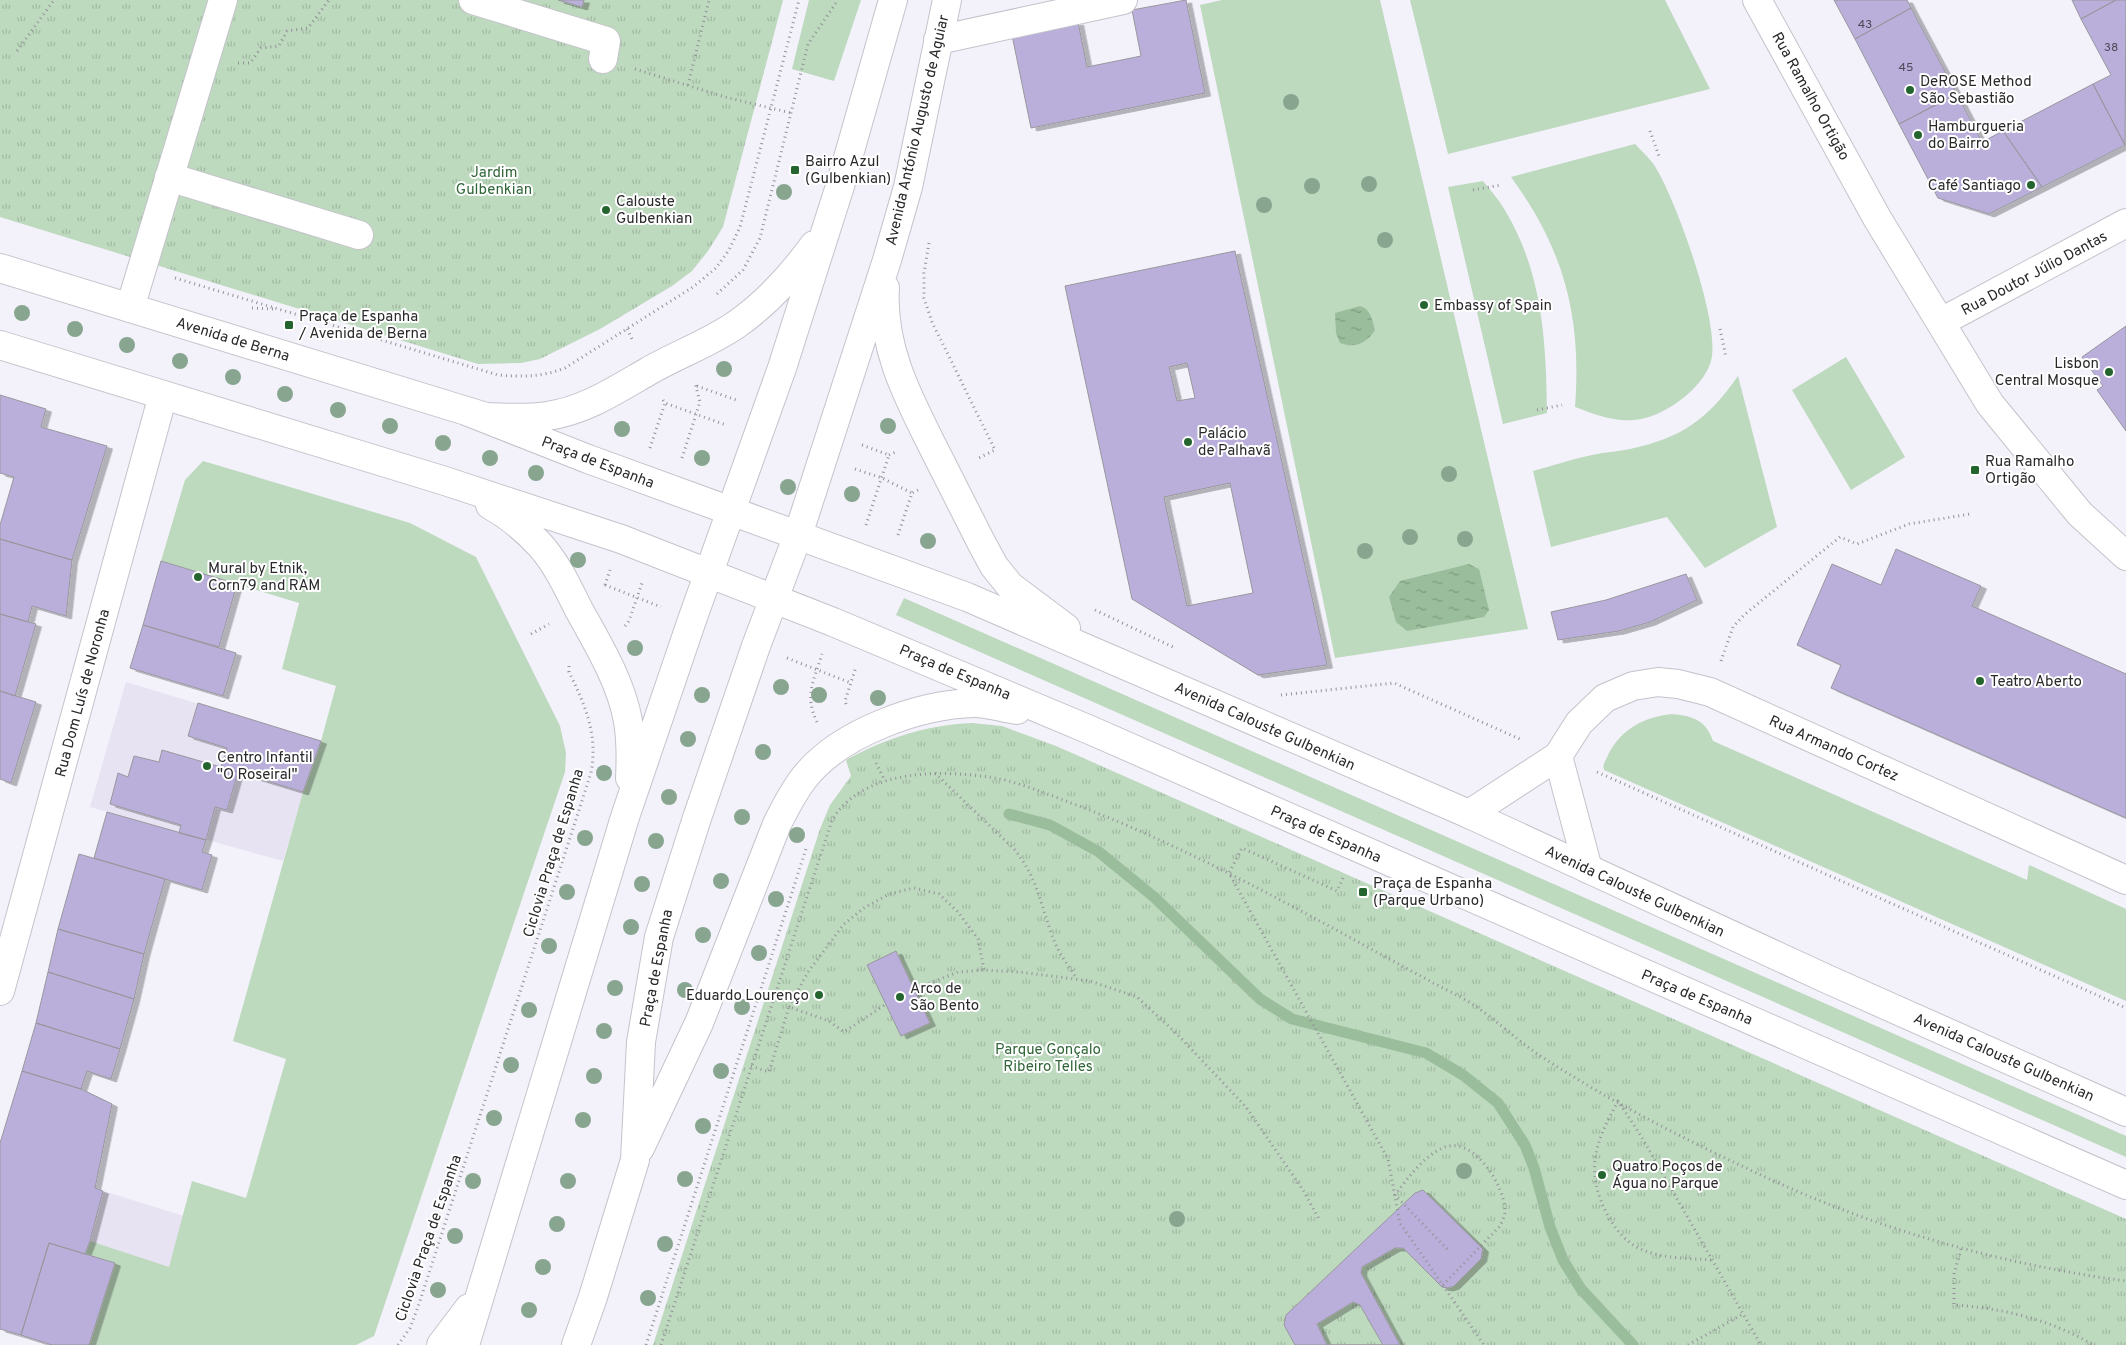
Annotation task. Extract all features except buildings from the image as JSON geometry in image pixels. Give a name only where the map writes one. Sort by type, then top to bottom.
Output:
[{"type":"main road","points":[[130,308],[223,0]]},
{"type":"main road","points":[[473,0],[606,41],[603,59]]},
{"type":"main road","points":[[465,1345],[625,817],[708,573],[782,368],[826,230],[893,0]]},
{"type":"main road","name":"Avenida António Augusto de Aguiar","points":[[887,260],[908,187],[947,0]]},
{"type":"main road","points":[[938,40],[1123,0]]},
{"type":"main road","name":"Rua Ramalho Ortigão","points":[[1757,0],[1877,218],[1990,404],[2080,514],[2126,556]]},
{"type":"main road","points":[[169,177],[359,235]]},
{"type":"main road","name":"Rua Doutor Júlio Dantas","points":[[1941,322],[2126,223]]},
{"type":"main road","points":[[466,411],[486,417],[548,416],[578,408],[616,392],[737,324],[765,300],[797,268],[826,230]]},
{"type":"main road","points":[[887,260],[884,304],[888,340],[902,384],[994,566],[1010,586],[1068,629],[1142,673]]},
{"type":"main road","name":"Praça de Espanha","points":[[576,1345],[593,1297],[635,1160],[641,1042],[659,937],[684,854],[798,536],[887,260]]},
{"type":"main road","name":"Avenida de Berna","points":[[0,268],[466,411]]},
{"type":"main road","points":[[0,345],[445,481],[495,508],[519,525],[540,546],[558,569],[598,644],[616,684],[628,719],[632,750],[625,817]]},
{"type":"main road","name":"Rua Dom Luís de Noronha","points":[[0,991],[163,395]]},
{"type":"main road","name":"Praça de Espanha","points":[[466,411],[672,490],[967,596],[1142,673]]},
{"type":"main road","name":"Praça de Espanha","points":[[445,481],[621,539],[866,635],[1090,730],[2126,1185]]},
{"type":"main road","name":"Avenida Calouste Gulbenkian","points":[[1142,673],[1469,814],[1826,979],[2126,1112]]},
{"type":"main road","name":"Rua Armando Cortez","points":[[1469,814],[1558,756],[1579,723],[1605,698],[1633,686],[1658,682],[1678,684],[1710,692],[2126,880]]},
{"type":"main road","points":[[635,1160],[699,1023],[777,824],[792,795],[816,766],[845,742],[873,728],[945,705],[977,703],[997,706],[1026,711],[1090,730]]},
{"type":"main road","points":[[1558,756],[1588,869]]},
{"type":"main road","points":[[441,1345],[482,1291]]},
{"type":"main road","points":[[591,1345],[593,1297]]},
{"type":"path","points":[[17,51],[54,0]]},
{"type":"path","points":[[206,56],[233,63],[250,63],[260,48],[279,46],[288,31],[308,28],[329,0]]},
{"type":"path","points":[[688,85],[710,0]]},
{"type":"path","points":[[142,270],[200,284],[498,375],[526,378],[546,375],[565,368],[693,287],[716,268],[729,250],[740,227],[798,0]]},
{"type":"path","points":[[711,299],[743,270],[760,238],[808,44],[838,0]]},
{"type":"path","points":[[603,59],[688,85],[791,113]]},
{"type":"path","points":[[1650,131],[1660,159]]},
{"type":"path","points":[[1473,190],[1501,185]]},
{"type":"path","points":[[1720,329],[1726,357]]},
{"type":"path","points":[[672,490],[700,402],[696,386],[681,355]]},
{"type":"path","points":[[1537,410],[1562,405]]},
{"type":"path","points":[[889,455],[928,437]]},
{"type":"path","points":[[974,453],[981,467]]},
{"type":"path","points":[[1710,692],[1734,627],[1744,615],[1840,538],[1857,544],[1908,524],[1970,514]]},
{"type":"path","name":"Ciclovia Praça de Espanha","points":[[398,1345],[410,1328],[418,1308],[591,773],[594,743],[586,706],[568,666],[576,656],[617,633],[629,621],[652,552]]},
{"type":"path","points":[[1092,609],[1181,650]]},
{"type":"path","points":[[1278,696],[1394,683],[2126,1008]]},
{"type":"path","points":[[935,773],[1008,843],[1026,864],[1040,892],[1052,936],[1077,979]]},
{"type":"path","points":[[661,1345],[827,830],[837,812],[854,796],[885,781],[935,773],[992,777],[1048,794],[1166,842],[1472,1004],[1542,1056],[1618,1101],[1762,1175],[1842,1211],[1916,1236],[1996,1258],[2079,1275],[2126,1281]]},
{"type":"path","points":[[1229,874],[1242,848],[1337,891],[1356,847]]},
{"type":"path","points":[[1229,874],[1388,1159],[1400,1223],[1484,1345]]},
{"type":"path","points":[[751,1066],[769,1072],[789,1007],[808,972],[844,924],[864,908],[889,894],[914,888],[939,894],[958,912],[978,939],[984,970]]},
{"type":"path","points":[[915,990],[958,972],[984,970],[1019,972],[1090,981],[1137,997],[1176,1033],[1246,1107],[1303,1190],[1320,1221]]},
{"type":"path","points":[[789,1007],[829,1021],[844,1032],[886,1004]]},
{"type":"path","points":[[1618,1101],[1641,1136],[1761,1345]]},
{"type":"path","points":[[1618,1101],[1602,1129],[1595,1151],[1593,1172],[1599,1199],[1614,1226],[1626,1240],[1642,1250],[1664,1256],[1712,1260]]},
{"type":"path","points":[[1395,1195],[1414,1171],[1433,1154],[1445,1147],[1456,1146],[1467,1148],[1477,1155],[1498,1188],[1505,1214],[1500,1226],[1443,1285]]},
{"type":"path","points":[[1395,1195],[1450,1251]]},
{"type":"path","points":[[1961,1249],[1954,1274],[1954,1305],[1975,1306],[2015,1314],[2048,1324],[2093,1345]]},
{"type":"path","points":[[1688,1345],[1743,1314]]},
{"type":"shaded area","name":"Centro Infantil \"O Roseiral\"","points":[[126,682],[321,741],[303,792],[283,861],[90,807]]},
{"type":"shaded area","points":[[0,1159],[184,1216],[169,1268],[0,1211]]},
{"type":"green space","name":"Jardim Gulbenkian","points":[[0,0],[783,0],[723,227],[708,251],[692,271],[672,286],[600,329],[540,359],[521,363],[478,364],[0,217]]},
{"type":"green space","points":[[809,0],[861,0],[834,81],[792,69]]},
{"type":"green space","points":[[1222,0],[1380,0],[1528,629],[1335,658],[1200,5]]},
{"type":"green space","points":[[1410,0],[1665,0],[1710,89],[1448,154]]},
{"type":"green space","points":[[1635,144],[1655,166],[1686,235],[1704,293],[1710,321],[1712,344],[1711,361],[1707,371],[1700,382],[1680,400],[1669,408],[1645,418],[1619,420],[1575,407],[1575,343],[1572,314],[1565,285],[1544,231],[1511,177]]},
{"type":"green space","points":[[1483,181],[1506,212],[1528,260],[1540,310],[1543,335],[1547,413],[1503,424],[1448,187]]},
{"type":"green space","points":[[1846,357],[1905,457],[1851,490],[1792,390]]},
{"type":"green space","points":[[1738,376],[1777,527],[1705,568],[1667,517],[1551,547],[1533,471],[1665,439],[1704,415],[1716,404]]},
{"type":"green space","points":[[203,461],[410,523],[476,557],[560,726],[566,753],[565,772],[374,1336],[356,1345],[89,1345],[114,1263],[85,1254],[90,1241],[169,1267],[192,1181],[246,1198],[286,1059],[233,1041],[303,792],[321,741],[336,686],[282,669],[299,603],[161,561],[185,480]]},
{"type":"green space","points":[[904,598],[2126,1136],[2126,1157],[896,615]]},
{"type":"green space","points":[[1672,714],[1698,720],[1707,728],[1713,741],[2027,880],[2029,865],[2126,909],[2126,1001],[1604,770],[1604,764],[1613,746],[1627,731],[1643,721]]},
{"type":"green space","name":"Parque Gonçalo Ribeiro Telles","points":[[972,723],[1002,726],[1056,746],[2126,1219],[2126,1345],[653,1345],[820,829],[830,805],[851,776],[846,760],[876,745],[907,734],[955,724]]},
{"type":"water","points":[[1360,306],[1369,312],[1375,330],[1360,344],[1345,345],[1340,343],[1336,333],[1335,313]]},
{"type":"water","points":[[1469,564],[1479,569],[1489,610],[1484,617],[1407,631],[1396,622],[1389,597],[1400,581]]},
{"type":"waterway","points":[[1009,814],[1050,825],[1099,852],[1154,897],[1260,999],[1292,1019],[1426,1053],[1463,1075],[1498,1103],[1525,1145],[1534,1168],[1550,1227],[1563,1260],[1581,1289],[1633,1345]]},
{"type":"place","name":"DeROSE Method São Sebastião","points":[[1910,90]]},
{"type":"place","name":"Hamburgueria do Bairro","points":[[1918,135]]},
{"type":"place","name":"Bairro Azul (Gulbenkian)","points":[[795,170]]},
{"type":"place","name":"Café Santiago","points":[[2031,185]]},
{"type":"place","name":"Calouste Gulbenkian","points":[[606,210]]},
{"type":"place","name":"Embassy of Spain","points":[[1424,305]]},
{"type":"place","name":"Praça de Espanha / Avenida de Berna","points":[[289,325]]},
{"type":"place","name":"Lisbon Central Mosque","points":[[2109,372]]},
{"type":"place","name":"Palácio de Palhavã","points":[[1188,442]]},
{"type":"place","name":"Rua Ramalho Ortigão","points":[[1975,470]]},
{"type":"place","name":"Mural by Etnik, Corn79 and RAM","points":[[198,577]]},
{"type":"place","name":"Teatro Aberto","points":[[1980,681]]},
{"type":"place","name":"Centro Infantil \"O Roseiral\"","points":[[207,766]]},
{"type":"place","name":"Praça de Espanha (Parque Urbano)","points":[[1363,892]]},
{"type":"place","name":"Eduardo Lourenço","points":[[819,995]]},
{"type":"place","name":"Arco de São Bento","points":[[900,997]]},
{"type":"place","name":"Quatro Poços de Água no Parque","points":[[1602,1175]]}]
